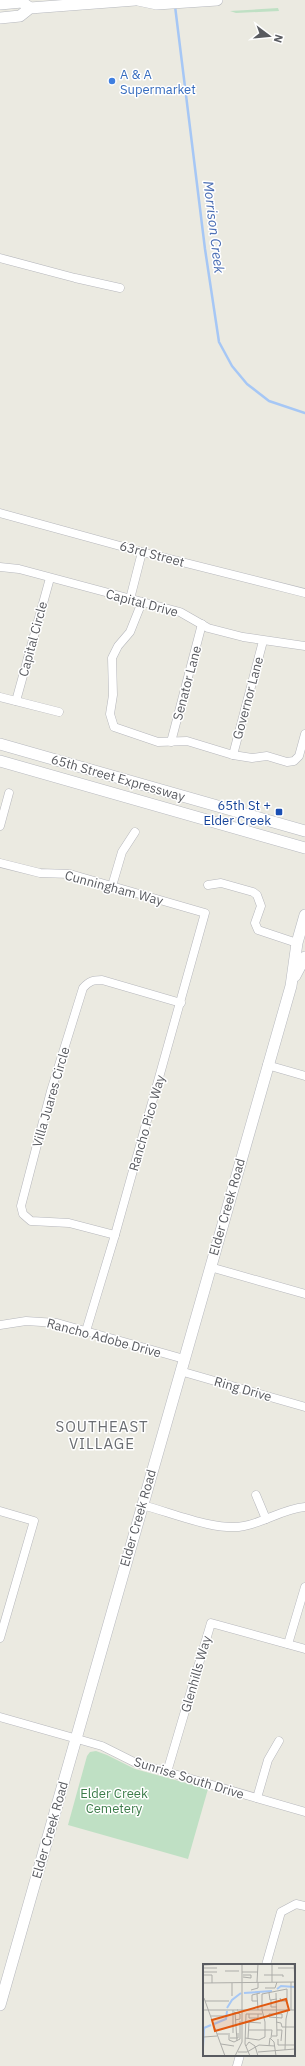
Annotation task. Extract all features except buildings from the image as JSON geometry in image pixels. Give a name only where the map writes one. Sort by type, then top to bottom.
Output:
[{"type":"main road","points":[[0,18],[20,16],[30,8],[45,3],[135,0]]},
{"type":"main road","points":[[138,0],[157,4],[217,0]]},
{"type":"main road","points":[[0,4],[22,2],[30,8]]},
{"type":"main road","name":"65th Street Expressway","points":[[0,744],[305,831]]},
{"type":"main road","name":"65th Street Expressway","points":[[0,761],[305,848]]},
{"type":"main road","name":"Elder Creek Road","points":[[0,2005],[291,986],[297,943],[305,915]]},
{"type":"main road","name":"Elder Creek Road","points":[[291,986],[305,957]]},
{"type":"street","points":[[0,258],[75,278],[120,288]]},
{"type":"street","name":"63rd Street","points":[[0,512],[142,552],[305,593]]},
{"type":"street","points":[[130,599],[142,552]]},
{"type":"street","name":"Capital Drive","points":[[0,567],[19,569],[180,612],[202,624],[236,635],[263,641],[305,646]]},
{"type":"street","name":"Capital Circle","points":[[16,701],[50,578]]},
{"type":"street","points":[[142,602],[130,632],[118,646],[112,658],[113,695],[110,714],[114,727],[158,742],[187,741],[233,755],[252,758],[267,756],[287,762],[294,761],[299,756],[305,734]]},
{"type":"street","name":"Senator Lane","points":[[171,742],[202,624]]},
{"type":"street","name":"Governor Lane","points":[[233,755],[263,641]]},
{"type":"street","points":[[0,696],[59,712]]},
{"type":"street","points":[[0,826],[9,793]]},
{"type":"street","points":[[112,886],[122,852],[135,832]]},
{"type":"street","name":"Cunningham Way","points":[[0,863],[40,873],[70,874],[205,914]]},
{"type":"street","points":[[208,885],[221,883],[253,892],[260,900],[261,906],[255,923],[258,930],[297,943]]},
{"type":"street","name":"Rancho Pico Way","points":[[86,1331],[115,1235],[205,914]]},
{"type":"street","name":"Villa Juares Circle","points":[[115,1235],[69,1223],[31,1221],[23,1214],[22,1206],[51,1090],[84,988],[87,984],[93,980],[102,980],[181,1003]]},
{"type":"street","points":[[267,1066],[305,1076]]},
{"type":"street","points":[[210,1268],[305,1294]]},
{"type":"street","name":"Rancho Adobe Drive","points":[[0,1326],[26,1321],[57,1323],[184,1359]]},
{"type":"street","name":"Ring Drive","points":[[180,1371],[305,1407]]},
{"type":"street","points":[[256,1495],[266,1519]]},
{"type":"street","points":[[142,1505],[221,1527],[242,1527],[284,1511],[305,1507]]},
{"type":"street","points":[[0,1511],[34,1521],[0,1638]]},
{"type":"street","points":[[288,1644],[305,1587]]},
{"type":"street","name":"Glenhills Way","points":[[168,1772],[211,1623],[305,1649]]},
{"type":"street","name":"Sunrise South Drive","points":[[0,1716],[107,1748],[136,1763],[305,1812]]},
{"type":"street","points":[[257,1798],[268,1760],[279,1742]]},
{"type":"street","points":[[266,1964],[281,1912],[296,1904],[305,1906]]},
{"type":"street","points":[[237,2066],[240,2056]]},
{"type":"green space","points":[[278,8],[279,11],[236,13],[230,11]]},
{"type":"green space","name":"Elder Creek Cemetery","points":[[96,1751],[135,1769],[208,1789],[188,1859],[68,1825],[87,1756],[90,1752]]},
{"type":"waterway","name":"Morrison Creek","points":[[175,6],[205,249],[219,342],[232,366],[247,384],[269,401],[305,413]]},
{"type":"place","name":"A & A Supermarket","points":[[112,81]]},
{"type":"place","name":"65th St + Elder Creek","points":[[279,812]]},
{"type":"district","name":"SOUTHEAST VILLAGE","points":[[102,1434]]}]
